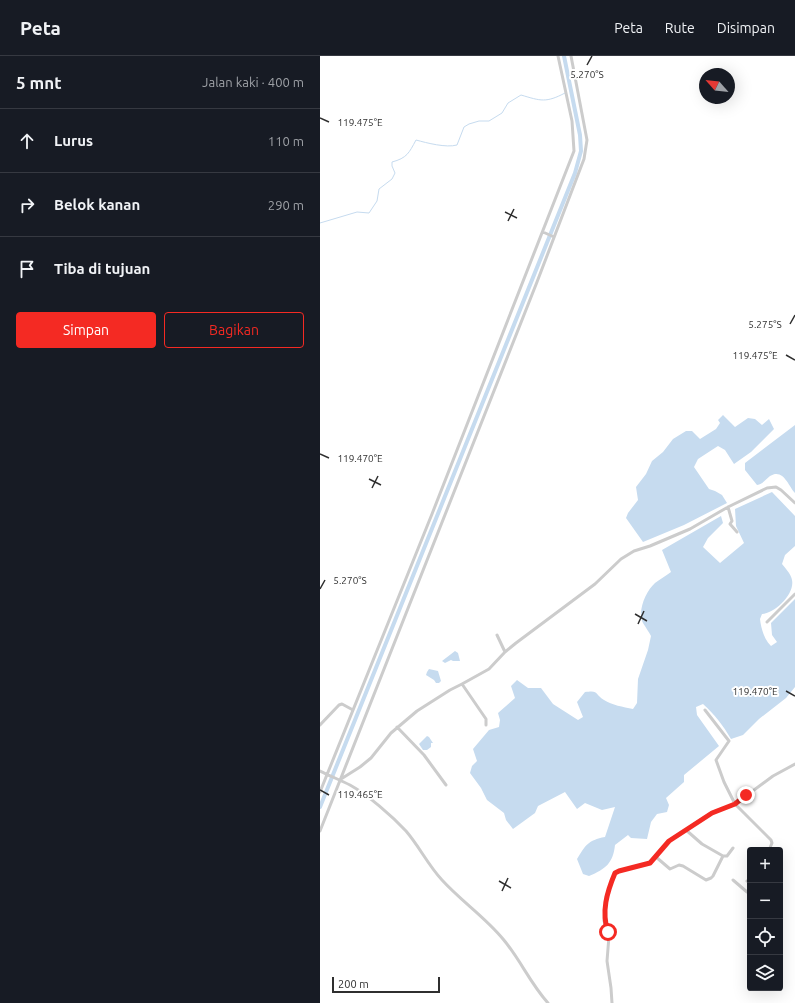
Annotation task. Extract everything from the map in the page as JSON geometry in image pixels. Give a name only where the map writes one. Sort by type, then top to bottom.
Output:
[{"type":"street","points":[[320,792],[544,233],[574,151],[572,121],[558,56]]},
{"type":"street","points":[[320,831],[584,159],[586,147],[584,128],[571,56]]},
{"type":"street","points":[[544,233],[553,236]]},
{"type":"street","points":[[339,780],[360,767],[370,758],[397,727],[417,711],[450,690],[489,670],[505,652],[595,584],[621,559],[634,551],[650,546],[695,527],[728,507],[767,488],[772,487],[781,490],[795,503]]},
{"type":"street","points":[[728,507],[732,521],[730,524],[737,532]]},
{"type":"street","points":[[767,622],[795,594]]},
{"type":"street","points":[[497,636],[505,652]]},
{"type":"street","points":[[462,684],[486,719],[486,725]]},
{"type":"street","points":[[320,725],[339,705],[342,704],[353,710]]},
{"type":"street","points":[[706,710],[730,741],[716,758],[716,762],[724,782],[735,804],[771,840],[772,843],[770,847]]},
{"type":"street","points":[[397,727],[424,755],[446,785]]},
{"type":"street","points":[[612,1003],[607,961],[609,936],[604,921],[606,897],[615,873],[650,863],[669,841],[712,813],[735,804],[773,776],[795,764]]},
{"type":"street","points":[[320,771],[362,793],[396,821],[407,833],[442,881],[502,938],[517,957],[531,983],[548,1003]]},
{"type":"street","points":[[686,830],[702,844],[723,856]]},
{"type":"street","points":[[656,857],[667,868],[670,869],[679,865],[683,866],[706,880],[713,876],[723,856],[727,856],[733,848]]},
{"type":"street","points":[[733,880],[747,892]]},
{"type":"water","points":[[723,415],[735,427],[748,418],[755,419],[762,425],[769,419],[774,429],[751,452],[734,464],[725,450],[718,446],[698,459],[694,467],[709,489],[722,495],[727,503],[684,525],[643,542],[626,518],[638,500],[636,487],[646,474],[652,461],[663,452],[673,439],[686,431],[692,431],[700,439],[716,429],[720,423],[718,420]]},
{"type":"water","points":[[795,425],[795,493],[785,478],[778,474],[770,476],[762,483],[757,485],[745,470],[745,463]]},
{"type":"water","points":[[772,492],[795,516],[795,546],[785,555],[782,564],[788,571],[792,580],[792,585],[783,602],[773,610],[762,614],[760,619],[763,633],[771,646],[777,642],[772,635],[771,623],[795,599],[795,687],[786,698],[759,719],[743,735],[731,739],[718,720],[703,704],[696,707],[697,715],[719,746],[684,775],[684,782],[666,798],[669,805],[667,812],[657,814],[651,822],[647,839],[631,838],[628,835],[615,845],[608,865],[589,876],[583,874],[577,859],[582,850],[588,844],[599,838],[605,837],[615,807],[602,810],[585,803],[577,809],[565,792],[538,806],[535,813],[513,829],[506,820],[504,813],[487,800],[481,788],[470,773],[472,766],[477,761],[473,749],[489,730],[499,727],[500,720],[498,713],[515,698],[511,686],[517,680],[528,688],[541,688],[553,704],[578,720],[583,717],[577,702],[585,692],[595,692],[607,702],[633,709],[637,703],[638,679],[651,636],[641,618],[643,602],[648,591],[657,582],[671,572],[662,550],[721,516],[723,523],[708,538],[703,547],[720,563],[744,543],[736,526],[735,509]]},
{"type":"water","points":[[455,651],[458,653],[460,661],[451,660],[445,663],[442,661]]},
{"type":"water","points":[[429,669],[438,671],[441,681],[439,683],[436,683],[426,675]]},
{"type":"water","points":[[427,736],[433,743],[431,743],[431,747],[427,750],[423,750],[419,744]]},
{"type":"waterway","points":[[320,807],[575,173],[581,151],[580,135],[564,56]]},
{"type":"waterway","points":[[320,223],[357,212],[369,213],[377,201],[379,189],[392,179],[395,173],[392,162],[404,157],[416,140],[442,146],[457,145],[464,127],[479,121],[489,121],[502,113],[508,103],[521,95],[534,99],[548,100],[565,93]]},
{"type":"route","points":[[608,932],[604,921],[606,897],[615,873],[650,863],[669,841],[712,813],[735,804],[746,795]]}]
